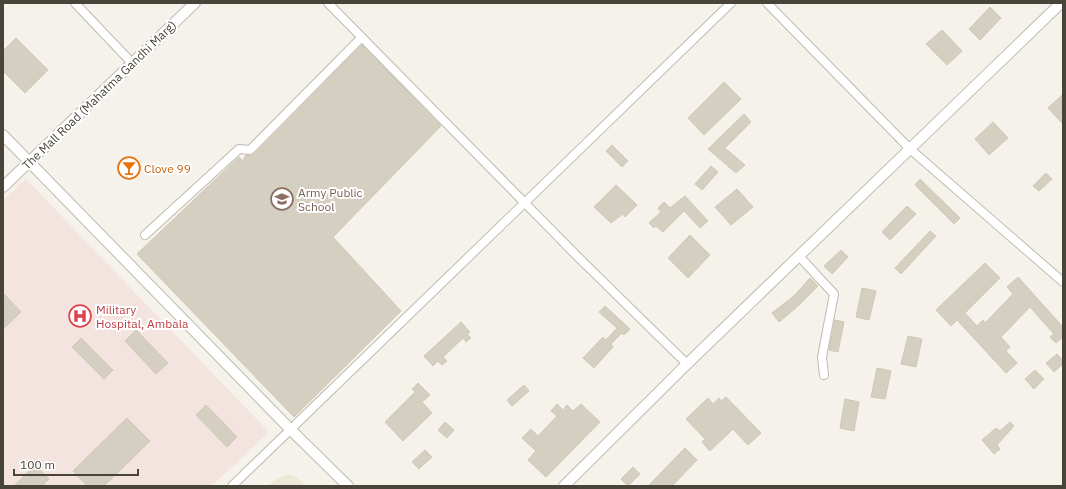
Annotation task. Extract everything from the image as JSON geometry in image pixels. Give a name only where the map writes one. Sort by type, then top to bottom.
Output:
[{"type":"street","points":[[76,3],[132,63]]},
{"type":"street","name":"The Mall Road (Mahatma Gandhi Marg)","points":[[3,187],[195,3]]},
{"type":"street","points":[[328,3],[525,203],[687,364]]},
{"type":"street","points":[[232,486],[731,3]]},
{"type":"street","points":[[768,3],[910,149],[1063,282]]},
{"type":"street","points":[[564,486],[687,364],[1061,3]]},
{"type":"street","points":[[145,235],[240,149],[250,150],[361,38]]},
{"type":"street","points":[[3,135],[291,430],[348,486]]},
{"type":"street","points":[[799,256],[834,294],[822,357],[824,375]]},
{"type":"shaded area","name":"Military Hospital, Ambala","points":[[26,179],[269,432],[212,486],[3,486],[3,201]]},
{"type":"shaded area","points":[[285,475],[293,475],[306,486],[268,486],[275,480]]},
{"type":"building","points":[[990,7],[1001,18],[980,40],[969,29]]},
{"type":"building","points":[[942,30],[962,51],[947,65],[926,44]]},
{"type":"building","points":[[16,38],[48,70],[25,93],[3,71],[3,51]]},
{"type":"building","name":"Army Public School","points":[[362,45],[441,126],[333,237],[401,311],[294,417],[137,254],[239,157],[243,161],[246,155],[254,154]]},
{"type":"building","points":[[724,82],[741,99],[704,135],[688,118]]},
{"type":"building","points":[[1063,94],[1063,124],[1048,108]]},
{"type":"building","points":[[744,114],[751,122],[725,148],[745,165],[736,173],[708,149]]},
{"type":"building","points":[[993,122],[1008,138],[989,155],[975,139]]},
{"type":"building","points":[[612,145],[628,161],[622,167],[606,151]]},
{"type":"building","points":[[711,166],[718,172],[702,190],[695,184]]},
{"type":"building","points":[[1046,173],[1052,179],[1039,191],[1033,186]]},
{"type":"building","points":[[920,179],[960,218],[954,224],[915,185]]},
{"type":"building","points":[[616,185],[637,205],[625,217],[623,214],[611,223],[594,207]]},
{"type":"building","points":[[737,189],[753,207],[731,225],[715,207]]},
{"type":"building","points":[[685,196],[708,221],[700,228],[684,211],[663,232],[656,226],[654,228],[649,223],[661,212],[658,208],[664,202],[670,208]]},
{"type":"building","points":[[907,206],[916,214],[890,240],[882,232]]},
{"type":"building","points":[[930,231],[936,236],[901,274],[895,268]]},
{"type":"building","points":[[690,235],[710,255],[688,278],[668,258]]},
{"type":"building","points":[[841,250],[848,257],[832,274],[824,266]]},
{"type":"building","points":[[985,263],[1000,278],[965,313],[977,326],[983,320],[985,323],[1013,294],[1007,287],[1018,277],[1063,327],[1063,337],[1056,343],[1050,337],[1054,334],[1030,307],[1001,337],[1010,347],[1006,351],[1017,363],[1006,373],[957,320],[951,326],[936,310]]},
{"type":"building","points":[[810,278],[818,286],[796,308],[779,322],[772,313],[795,295]]},
{"type":"building","points":[[862,288],[876,291],[869,320],[856,317]]},
{"type":"building","points":[[3,293],[21,312],[3,329]]},
{"type":"building","points":[[605,306],[630,329],[624,335],[622,333],[611,344],[613,347],[594,368],[583,358],[603,337],[606,340],[617,328],[599,312]]},
{"type":"building","points":[[835,320],[844,322],[838,352],[829,350]]},
{"type":"building","points":[[461,322],[470,332],[467,334],[471,338],[466,342],[463,338],[443,357],[447,361],[442,365],[438,361],[433,366],[424,356]]},
{"type":"building","points":[[136,330],[168,363],[156,374],[125,341]]},
{"type":"building","points":[[908,336],[922,339],[916,367],[901,364]]},
{"type":"building","points":[[81,338],[113,370],[104,379],[72,347]]},
{"type":"building","points":[[1057,354],[1063,360],[1063,364],[1054,372],[1046,363]]},
{"type":"building","points":[[877,368],[891,371],[885,399],[871,397]]},
{"type":"building","points":[[1035,370],[1044,379],[1034,389],[1025,379]]},
{"type":"building","points":[[418,383],[430,395],[422,402],[432,413],[403,441],[385,422],[415,392],[412,389]]},
{"type":"building","points":[[524,385],[529,391],[512,406],[507,400]]},
{"type":"building","points":[[726,397],[761,433],[748,445],[733,429],[710,451],[702,442],[705,439],[686,419],[708,398],[713,404],[719,398],[721,401]]},
{"type":"building","points":[[845,399],[859,402],[854,431],[840,428]]},
{"type":"building","points":[[557,404],[563,410],[567,405],[573,411],[581,404],[600,422],[546,477],[528,460],[536,451],[522,438],[531,429],[538,436],[557,416],[551,411]]},
{"type":"building","points":[[206,405],[237,437],[227,447],[196,415]]},
{"type":"building","points":[[127,418],[150,441],[104,486],[87,486],[73,471]]},
{"type":"building","points":[[445,422],[454,430],[447,438],[438,430]]},
{"type":"building","points":[[1010,422],[1014,426],[997,445],[1000,449],[994,454],[982,440],[996,428],[1000,431]]},
{"type":"building","points":[[685,448],[697,460],[672,486],[648,486]]},
{"type":"building","points":[[425,450],[432,457],[419,469],[412,462]]},
{"type":"building","points":[[35,465],[49,479],[42,486],[14,486]]},
{"type":"building","points":[[633,467],[640,474],[628,486],[621,479]]},
{"type":"place","name":"Clove 99","points":[[129,168]]},
{"type":"place","name":"Army Public School","points":[[282,199]]},
{"type":"place","name":"Military Hospital, Ambala","points":[[80,316]]}]
